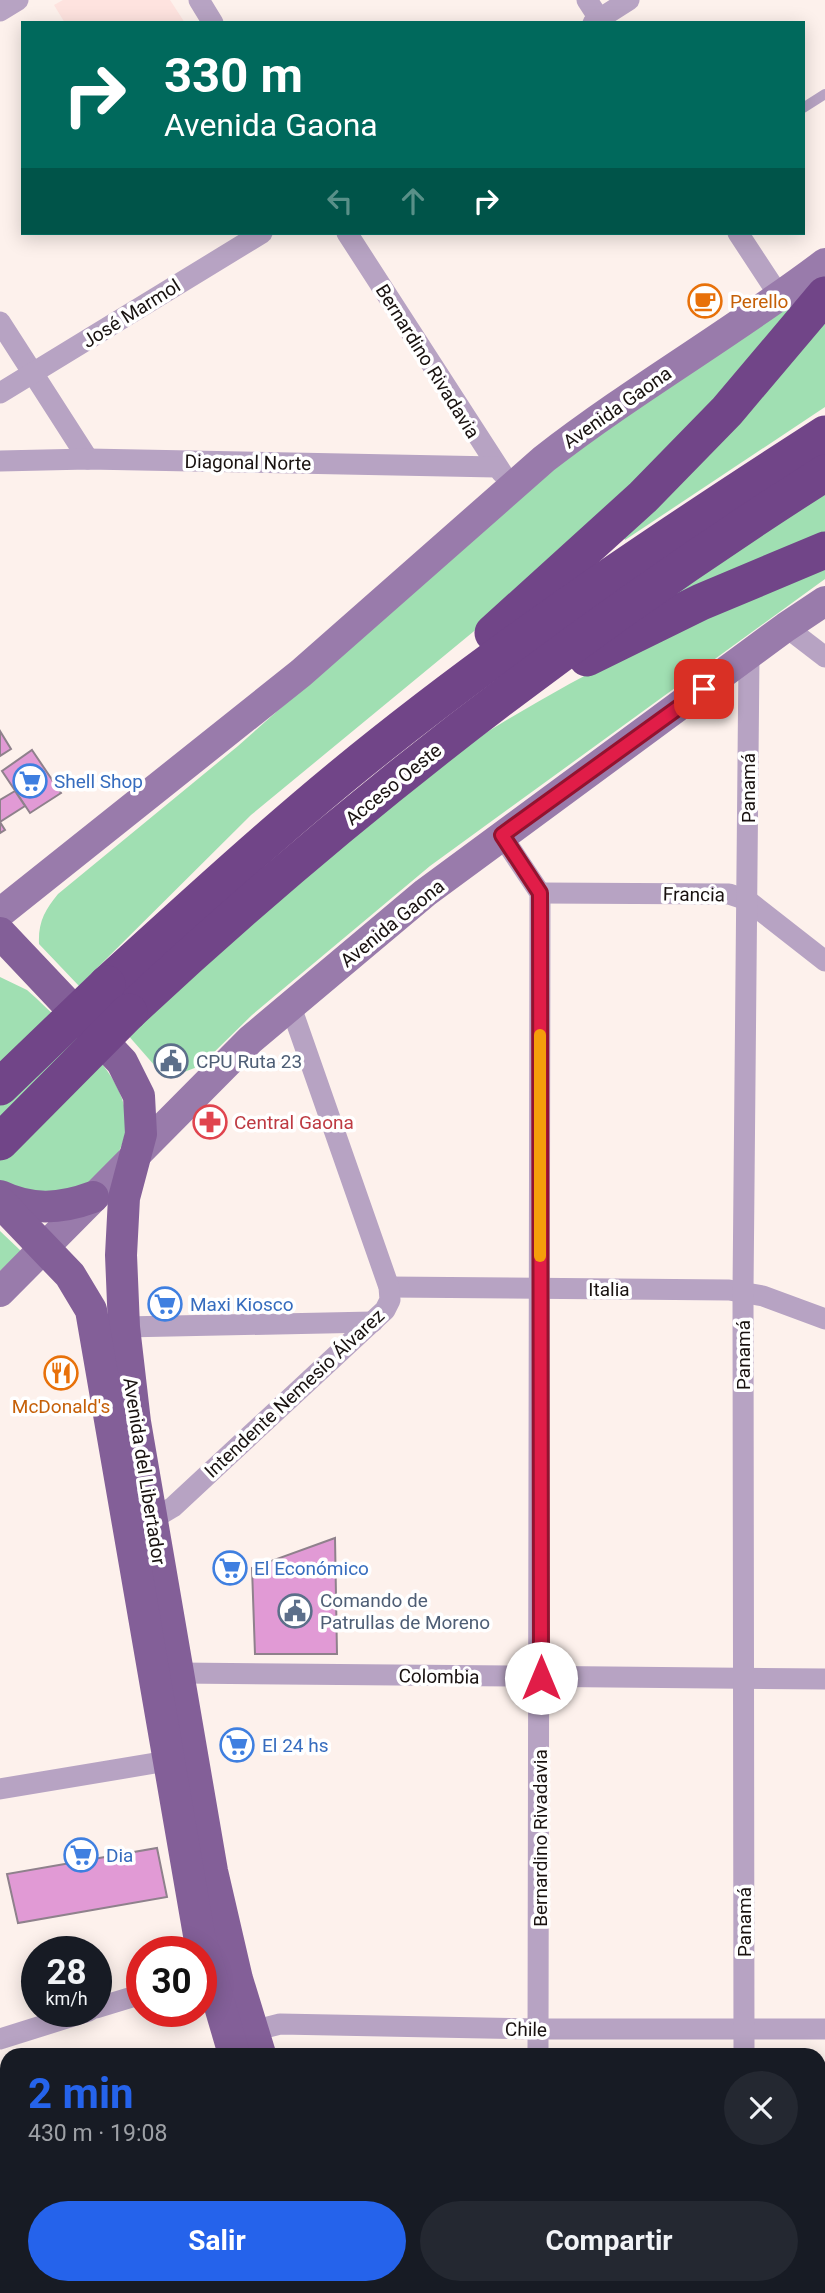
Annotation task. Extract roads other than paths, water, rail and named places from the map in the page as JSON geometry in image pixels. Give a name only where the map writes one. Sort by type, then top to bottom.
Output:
[{"type":"highway","points":[[344,775],[451,668],[528,604],[643,497],[727,411],[825,295]]},
{"type":"highway","name":"Acceso Oeste","points":[[0,1087],[107,984],[344,775],[586,592],[825,434]]},
{"type":"highway","name":"Acceso Oeste","points":[[0,1142],[129,1013],[245,905],[422,760],[545,663],[825,473]]},
{"type":"highway","points":[[422,760],[525,694],[613,643],[825,550]]},
{"type":"main road","name":"Avenida Gaona","points":[[0,913],[301,673],[505,476],[583,428],[780,297],[825,263]]},
{"type":"main road","name":"Avenida Gaona","points":[[0,1292],[250,1040],[425,893],[749,656],[786,626],[825,601]]},
{"type":"main road","name":"Avenida del Libertador","points":[[0,933],[122,1062],[133,1079],[139,1096],[141,1134],[132,1158],[121,1222],[124,1327],[135,1422],[151,1520],[212,1871],[233,1966],[244,2044]]},
{"type":"main road","points":[[0,966],[22,971],[47,983]]},
{"type":"main road","points":[[0,1196],[38,1207],[57,1207],[93,1197]]},
{"type":"main road","name":"Avenida del Libertador","points":[[0,1202],[70,1275],[91,1310],[199,1936]]},
{"type":"main road","name":"Avenida del Libertador","points":[[217,1996],[244,2044]]},
{"type":"street","points":[[0,11],[18,0]]},
{"type":"street","points":[[199,0],[212,21]]},
{"type":"street","points":[[587,0],[598,21],[629,0]]},
{"type":"street","name":"José Marmol","points":[[0,393],[259,235]]},
{"type":"street","name":"Bernardino Rivadavia","points":[[348,235],[505,476]]},
{"type":"street","points":[[739,235],[780,297]]},
{"type":"street","points":[[0,322],[88,460]]},
{"type":"street","name":"Diagonal Norte","points":[[0,461],[88,460],[505,476]]},
{"type":"street","points":[[786,626],[825,657]]},
{"type":"street","name":"Panamá","points":[[744,2048],[743,1291],[749,656]]},
{"type":"street","points":[[502,835],[540,893]]},
{"type":"street","name":"Bernardino Rivadavia","points":[[538,2048],[541,1678],[540,893]]},
{"type":"street","name":"Francia","points":[[540,893],[729,894],[747,900],[825,961]]},
{"type":"street","name":"Intendente Nemesio Álvarez","points":[[151,1520],[173,1507],[373,1322],[385,1310],[390,1300],[388,1287],[291,1007]]},
{"type":"street","name":"Italia","points":[[388,1287],[743,1291],[825,1320]]},
{"type":"street","points":[[124,1327],[373,1322]]},
{"type":"street","name":"Colombia","points":[[179,1674],[825,1679]]},
{"type":"street","points":[[0,1789],[167,1760]]},
{"type":"street","name":"Chile","points":[[244,2044],[280,2024],[539,2029],[825,2029]]},
{"type":"street","points":[[0,2039],[38,2027]]},
{"type":"lane","points":[[805,107],[825,94]]},
{"type":"place","name":"Perello","points":[[705,301]]},
{"type":"place","name":"Shell Shop","points":[[30,781]]},
{"type":"place","name":"CPU Ruta 23","points":[[171,1061]]},
{"type":"place","name":"Central Gaona","points":[[210,1122]]},
{"type":"place","name":"Maxi Kiosco","points":[[165,1304]]},
{"type":"place","name":"McDonald's","points":[[61,1373]]},
{"type":"place","name":"El Económico","points":[[230,1568]]},
{"type":"place","name":"Comando de Patrullas de Moreno","points":[[295,1611]]},
{"type":"place","name":"El 24 hs","points":[[237,1745]]},
{"type":"place","name":"Dia","points":[[81,1855]]}]
